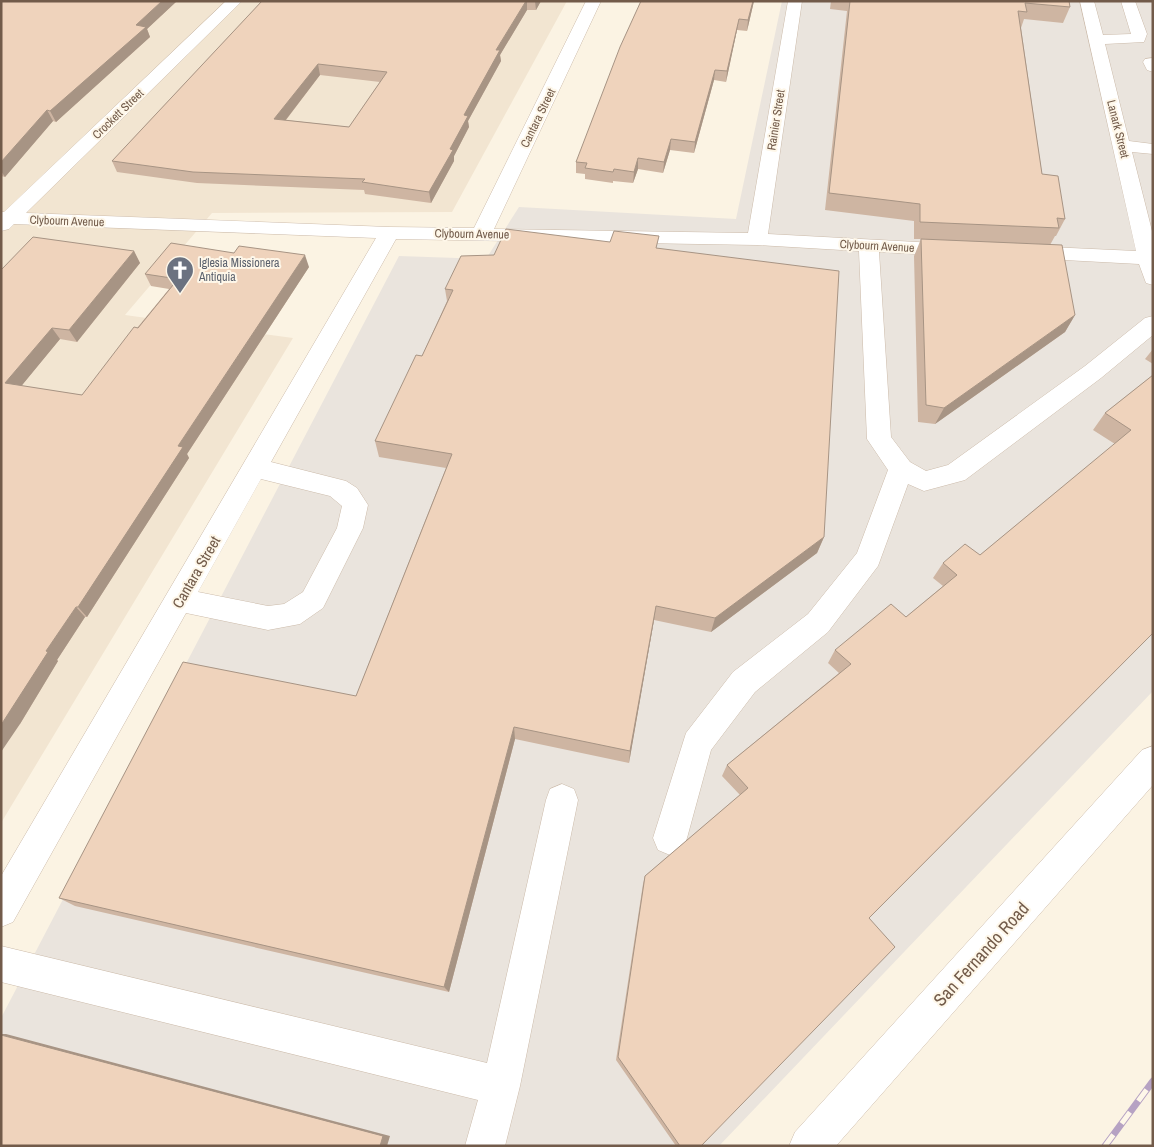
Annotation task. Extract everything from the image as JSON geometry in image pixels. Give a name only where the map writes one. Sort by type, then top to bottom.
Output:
[{"type":"street","name":"Crockett Street","points":[[4,221],[235,1]]},
{"type":"street","name":"Cantara Street","points":[[481,235],[594,1]]},
{"type":"street","name":"Rainier Street","points":[[757,239],[794,1]]},
{"type":"street","name":"Lanark Street","points":[[1087,1],[1151,258],[1153,278]]},
{"type":"street","points":[[1096,39],[1121,40],[1138,38],[1139,34],[1128,1]]},
{"type":"street","points":[[1122,146],[1153,149]]},
{"type":"street","name":"Clybourn Avenue","points":[[4,221],[389,233],[757,239],[969,250]]},
{"type":"street","name":"Cantara Street","points":[[1,910],[389,233]]},
{"type":"street","points":[[869,246],[879,439],[901,469],[924,481],[956,473],[1094,372],[1153,323]]},
{"type":"street","points":[[1009,252],[1151,258]]},
{"type":"street","points":[[180,600],[268,618],[290,615],[312,600],[350,528],[355,505],[348,494],[337,488],[255,468]]},
{"type":"street","points":[[670,838],[697,743],[744,682],[818,623],[868,558],[901,469]]},
{"type":"street","name":"San Fernando Road","points":[[809,1146],[1153,761]]},
{"type":"street","points":[[485,1146],[501,1086],[562,800]]},
{"type":"street","points":[[1,964],[501,1086]]},
{"type":"shaded area","points":[[1,1],[567,1],[452,212],[212,213],[125,315],[293,338],[1,823]]},
{"type":"shaded area","points":[[782,1],[1153,1],[1153,691],[719,1146],[1,1146],[1,1018],[399,256],[486,259],[519,207],[736,219]]},
{"type":"building","points":[[1,1],[162,1],[136,25],[146,27],[50,111],[47,110],[1,162]]},
{"type":"building","points":[[262,1],[526,1],[496,50],[500,50],[464,115],[468,116],[450,149],[453,150],[429,192],[362,182],[365,179],[193,172],[112,161]],"holes":[[[318,64],[387,72],[349,127],[274,119]]]},
{"type":"building","points":[[641,1],[753,1],[748,20],[739,19],[727,71],[715,70],[695,142],[671,139],[664,162],[638,158],[634,172],[614,169],[613,172],[585,168],[587,163],[576,162],[620,47]]},
{"type":"building","points":[[850,1],[1069,1],[1070,7],[1025,3],[1027,12],[1018,11],[1042,174],[1058,176],[1065,219],[1057,218],[1059,228],[920,222],[920,204],[829,193]]},
{"type":"building","points":[[506,229],[610,242],[614,231],[659,236],[656,248],[839,271],[824,537],[715,618],[656,606],[630,751],[514,727],[444,987],[59,898],[183,662],[356,696],[452,454],[375,441],[416,355],[422,356],[453,290],[445,289],[461,256],[494,255]]},
{"type":"building","points":[[33,237],[134,251],[69,330],[52,328],[5,383],[82,395],[134,327],[138,328],[178,279],[145,274],[171,243],[234,253],[239,246],[305,255],[178,446],[183,447],[78,607],[76,607],[46,651],[48,652],[1,725],[1,270]]},
{"type":"building","points":[[921,239],[1062,245],[1075,315],[944,408],[926,405]]},
{"type":"building","points":[[1153,375],[1153,633],[869,918],[895,947],[701,1146],[680,1146],[618,1057],[645,876],[748,788],[727,765],[851,664],[835,650],[891,604],[906,617],[957,575],[943,563],[965,544],[980,555],[1131,430],[1105,413]]},
{"type":"building","points":[[1,1035],[383,1136],[380,1146],[1,1146]]},
{"type":"railway","points":[[1105,1146],[1153,1081]]},
{"type":"place","name":"Iglesia Missionera Antiquia","points":[[180,294]]}]
